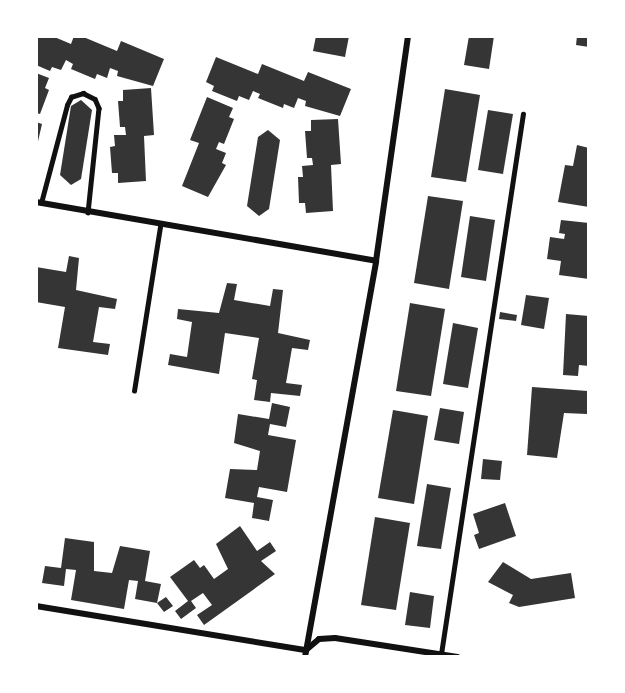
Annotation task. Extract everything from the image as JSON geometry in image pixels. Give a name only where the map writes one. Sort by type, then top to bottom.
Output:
[{"type":"street","points":[[305,654],[376,261],[408,36]]},
{"type":"street","points":[[38,203],[160,226],[376,261]]},
{"type":"street","points":[[36,606],[305,654]]},
{"type":"street","points":[[305,654],[319,639],[335,638],[458,657]]},
{"type":"lane","points":[[38,203],[67,105],[71,97],[83,93],[95,99],[99,108],[88,212]]},
{"type":"lane","points":[[441,654],[523,114]]},
{"type":"lane","points":[[134,391],[160,226]]},
{"type":"building","points":[[36,36],[52,36],[71,44],[74,36],[81,36],[117,51],[121,41],[164,59],[153,86],[117,76],[118,71],[110,68],[107,78],[97,74],[95,79],[71,69],[73,64],[66,60],[61,70],[52,67],[50,71],[36,65]]},
{"type":"building","points":[[316,36],[349,36],[345,57],[313,51]]},
{"type":"building","points":[[469,36],[494,36],[489,69],[464,65]]},
{"type":"building","points":[[577,36],[589,36],[589,47],[576,45]]},
{"type":"building","points":[[216,57],[258,74],[262,64],[304,81],[308,72],[351,89],[340,116],[305,106],[306,101],[298,98],[294,108],[284,104],[283,108],[258,98],[260,94],[253,91],[249,100],[239,96],[237,101],[212,91],[214,86],[206,82]]},
{"type":"building","points":[[36,73],[49,78],[45,88],[49,90],[40,114],[36,113]]},
{"type":"building","points":[[151,88],[154,135],[144,136],[146,181],[118,183],[118,173],[112,173],[110,147],[115,146],[114,135],[126,135],[125,127],[120,127],[118,101],[123,101],[123,90]]},
{"type":"building","points":[[445,89],[480,95],[466,182],[431,177]]},
{"type":"building","points":[[207,97],[233,108],[229,117],[234,119],[224,144],[219,142],[216,149],[226,153],[222,163],[226,165],[208,197],[182,186],[199,143],[190,140]]},
{"type":"building","points":[[81,100],[92,110],[81,179],[71,185],[60,175],[71,106]]},
{"type":"building","points":[[488,110],[513,114],[503,174],[478,170]]},
{"type":"building","points":[[338,119],[341,164],[331,165],[333,211],[306,213],[305,203],[299,203],[298,177],[303,177],[302,166],[313,165],[312,158],[307,158],[305,131],[311,131],[311,120]]},
{"type":"building","points":[[36,122],[42,124],[36,150]]},
{"type":"building","points":[[268,130],[280,140],[269,209],[259,216],[247,206],[258,137]]},
{"type":"building","points":[[577,145],[589,148],[589,207],[558,202],[565,165],[573,166]]},
{"type":"building","points":[[428,196],[463,201],[449,289],[414,283]]},
{"type":"building","points":[[470,216],[495,220],[486,281],[461,277]]},
{"type":"building","points":[[561,220],[589,223],[589,279],[559,275],[561,261],[547,259],[550,237],[564,239],[565,234],[559,233]]},
{"type":"building","points":[[69,256],[79,258],[76,290],[117,299],[115,309],[99,307],[93,342],[110,344],[108,355],[58,348],[65,307],[36,302],[36,267],[66,272]]},
{"type":"building","points":[[227,283],[237,284],[234,300],[270,306],[273,289],[283,290],[278,333],[310,340],[308,350],[292,348],[286,383],[302,385],[300,396],[271,393],[270,402],[254,400],[257,380],[252,379],[259,338],[225,333],[219,374],[168,365],[170,354],[187,357],[192,322],[177,319],[178,309],[219,313]]},
{"type":"building","points":[[526,295],[549,298],[544,329],[521,325]]},
{"type":"building","points":[[410,303],[445,309],[431,396],[396,391]]},
{"type":"building","points":[[500,312],[517,315],[516,321],[499,319]]},
{"type":"building","points":[[566,314],[589,316],[589,366],[579,365],[578,376],[563,375]]},
{"type":"building","points":[[453,323],[478,328],[468,388],[443,384]]},
{"type":"building","points":[[532,387],[588,391],[587,414],[564,413],[557,458],[527,455]]},
{"type":"building","points":[[272,403],[290,407],[286,427],[270,424],[268,435],[296,440],[287,492],[259,487],[257,497],[273,500],[269,521],[252,518],[254,503],[225,498],[230,469],[257,470],[260,451],[234,443],[238,414],[269,419]]},
{"type":"building","points":[[440,408],[464,412],[459,444],[434,440]]},
{"type":"building","points":[[393,410],[428,416],[414,504],[378,498]]},
{"type":"building","points":[[483,459],[502,461],[500,480],[481,479]]},
{"type":"building","points":[[427,484],[451,488],[441,549],[417,546]]},
{"type":"building","points":[[505,503],[516,536],[479,549],[474,535],[479,533],[473,514]]},
{"type":"building","points":[[375,517],[410,523],[396,610],[361,605]]},
{"type":"building","points":[[240,526],[257,551],[270,542],[276,551],[261,561],[275,574],[204,625],[197,615],[212,605],[203,593],[191,601],[196,608],[181,619],[175,611],[188,601],[170,577],[194,560],[200,568],[204,565],[214,579],[228,569],[216,544]]},
{"type":"building","points":[[65,538],[94,542],[94,571],[112,573],[120,546],[150,551],[145,581],[161,584],[157,603],[135,599],[138,581],[129,580],[124,609],[71,600],[76,570],[66,569],[64,586],[42,583],[45,566],[61,568]]},
{"type":"building","points":[[503,562],[531,579],[571,573],[575,598],[519,607],[509,603],[513,595],[488,582]]},
{"type":"building","points":[[410,592],[434,596],[430,628],[405,625]]},
{"type":"building","points":[[166,597],[173,606],[164,612],[157,603]]}]
